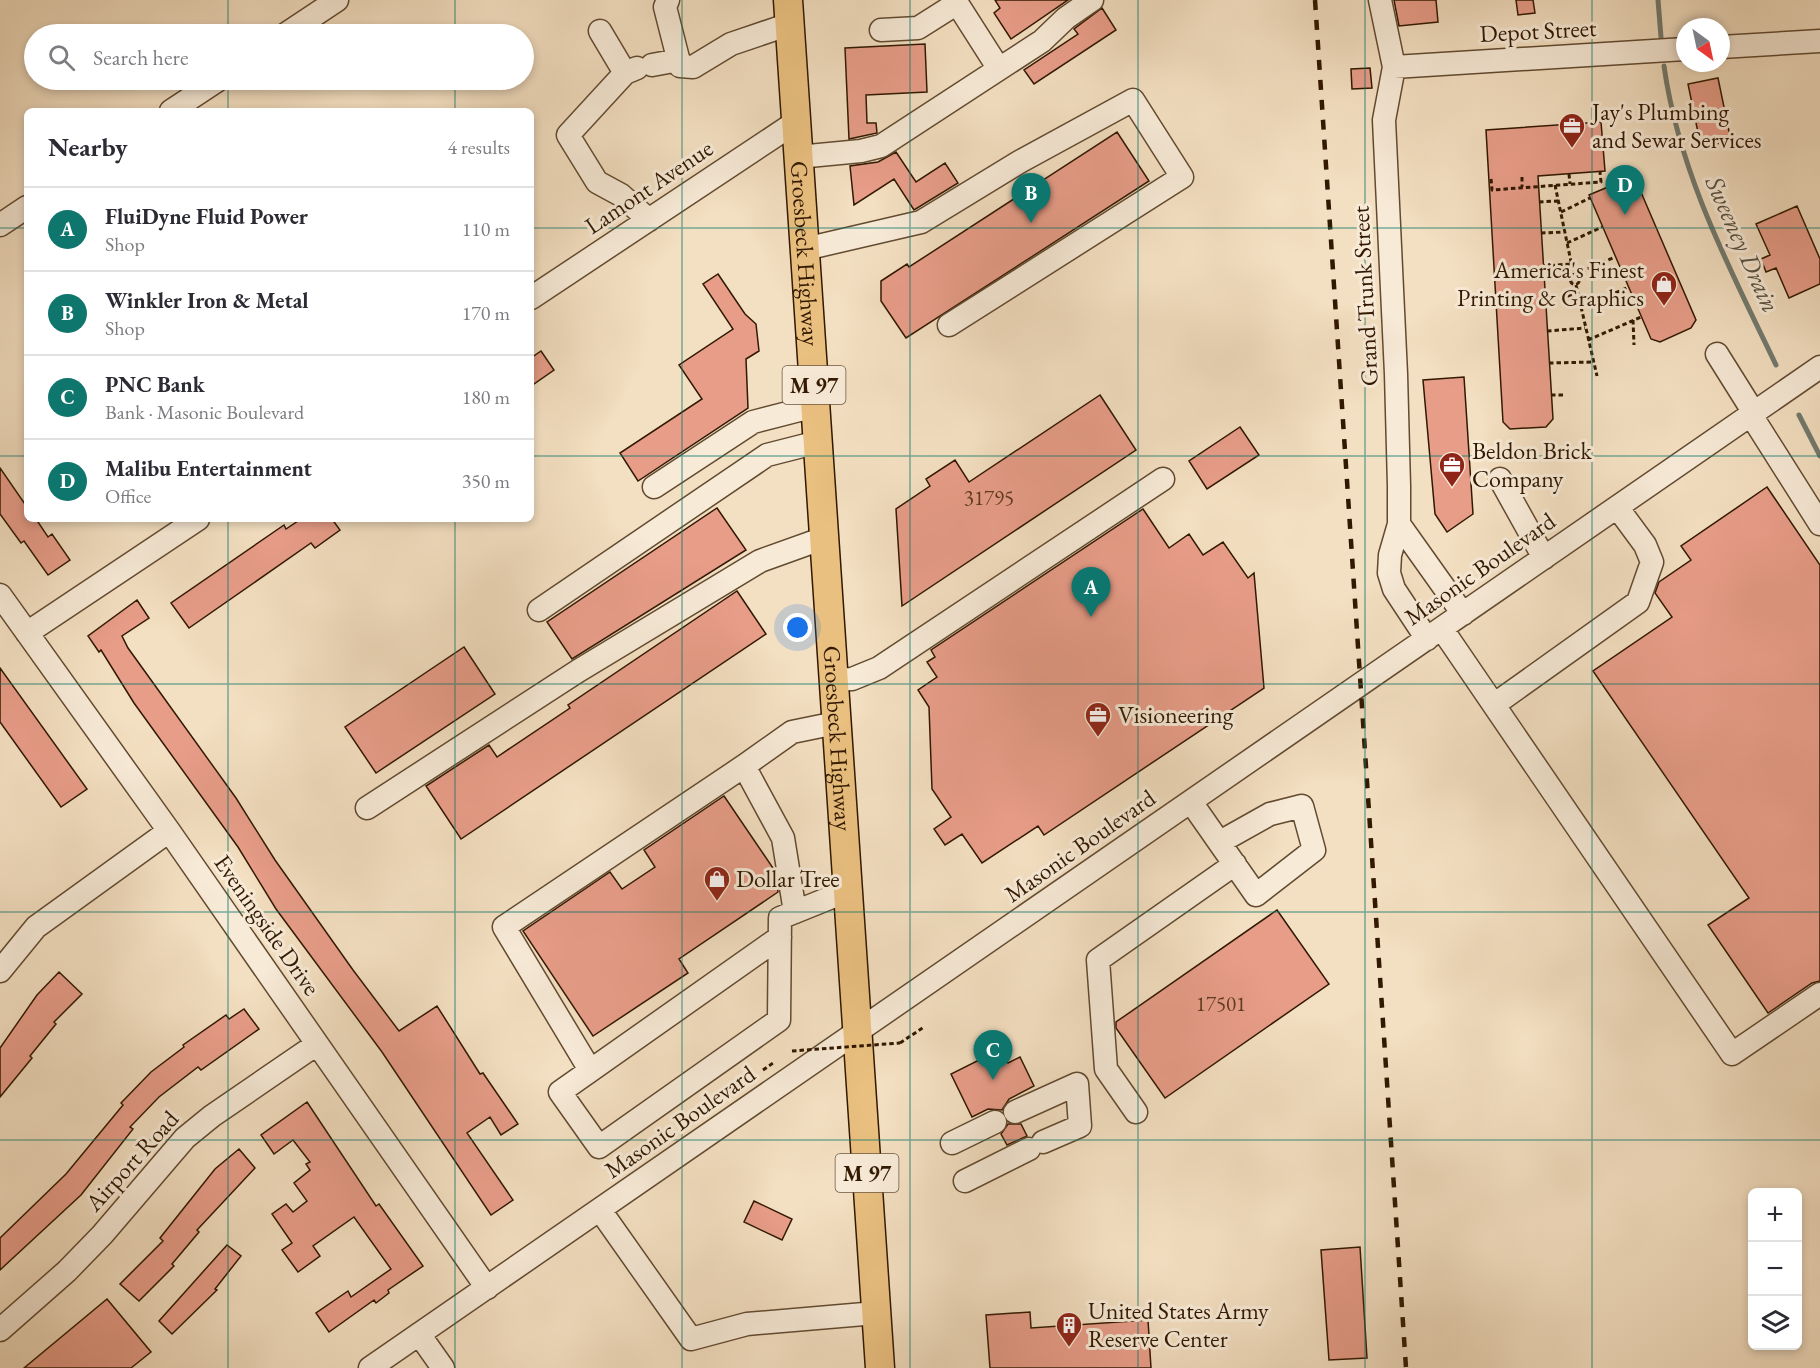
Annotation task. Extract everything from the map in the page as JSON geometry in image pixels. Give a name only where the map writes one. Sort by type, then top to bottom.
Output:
[{"type":"main road","name":"Groesbeck Highway","points":[[789,12],[880,1368]]},
{"type":"street","points":[[301,24],[337,0]]},
{"type":"street","points":[[668,0],[665,7],[680,66],[693,67],[789,12]]},
{"type":"street","points":[[798,157],[861,151],[881,146],[1042,41],[1066,18],[1092,0]]},
{"type":"street","points":[[1380,0],[1394,67]]},
{"type":"street","points":[[882,30],[918,28],[956,2],[999,69]]},
{"type":"street","points":[[600,31],[638,69]]},
{"type":"street","points":[[1730,46],[1820,41]]},
{"type":"street","name":"Depot Street","points":[[1394,67],[1676,50]]},
{"type":"street","points":[[649,219],[621,195],[597,182],[568,135],[638,69],[679,60]]},
{"type":"street","name":"Grand Trunk Street","points":[[1394,67],[1384,120],[1396,374],[1399,524],[1389,555],[1391,581],[1495,704],[1732,1054],[1820,994]]},
{"type":"street","points":[[176,108],[203,90]]},
{"type":"street","points":[[805,249],[921,222],[1021,161],[1133,100],[1182,177],[950,325]]},
{"type":"street","name":"Lamont Avenue","points":[[534,296],[796,122]]},
{"type":"street","points":[[0,225],[24,209]]},
{"type":"street","points":[[1717,354],[1820,524]]},
{"type":"street","name":"Masonic Boulevard","points":[[370,1368],[1820,368]]},
{"type":"street","points":[[654,487],[753,422],[815,406]]},
{"type":"street","points":[[538,610],[767,455],[818,442]]},
{"type":"street","points":[[833,680],[852,679],[879,668],[1163,479]]},
{"type":"street","points":[[1500,479],[1544,558]]},
{"type":"street","points":[[1495,704],[1640,600],[1652,562],[1645,545],[1617,507]]},
{"type":"street","points":[[27,633],[194,522]]},
{"type":"street","points":[[1399,524],[1462,614]]},
{"type":"street","points":[[367,808],[578,671],[760,561],[824,537]]},
{"type":"street","name":"Eveningside Drive","points":[[0,595],[169,831],[487,1288]]},
{"type":"street","points":[[590,1070],[504,927],[792,732],[836,723]]},
{"type":"street","points":[[744,766],[783,838],[795,912]]},
{"type":"street","points":[[1191,802],[1256,895],[1314,850],[1302,806],[1270,814],[1220,842]]},
{"type":"street","points":[[0,971],[36,927],[169,831]]},
{"type":"street","points":[[1136,1112],[1106,1069],[1098,960],[1234,864]]},
{"type":"street","points":[[780,937],[560,1092],[599,1147],[779,1020],[780,937],[780,918],[847,891]]},
{"type":"street","name":"Airport Road","points":[[0,1330],[67,1271],[102,1235],[185,1138],[212,1116],[317,1044]]},
{"type":"street","points":[[965,1181],[1036,1145],[1080,1126],[1077,1084],[1015,1112]]},
{"type":"street","points":[[952,1143],[995,1122]]},
{"type":"street","points":[[600,1210],[691,1339],[747,1324],[876,1312]]},
{"type":"street","points":[[419,1334],[443,1368]]},
{"type":"path","points":[[1491,179],[1492,190],[1600,182],[1600,171]]},
{"type":"path","points":[[1569,174],[1570,184]]},
{"type":"path","points":[[1522,177],[1522,188]]},
{"type":"path","points":[[1555,185],[1574,275],[1580,280],[1576,285],[1597,376]]},
{"type":"path","points":[[1561,212],[1590,198]]},
{"type":"path","points":[[1539,202],[1558,201]]},
{"type":"path","points":[[1567,243],[1602,227]]},
{"type":"path","points":[[1541,233],[1565,232]]},
{"type":"path","points":[[1574,275],[1616,257]]},
{"type":"path","points":[[1543,266],[1572,264]]},
{"type":"path","points":[[1581,308],[1629,287]]},
{"type":"path","points":[[1545,298],[1578,295]]},
{"type":"path","points":[[1588,340],[1641,317]]},
{"type":"path","points":[[1633,320],[1634,345]]},
{"type":"path","points":[[1547,331],[1586,328]]},
{"type":"path","points":[[1550,363],[1593,362]]},
{"type":"path","points":[[1551,395],[1565,395]]},
{"type":"path","points":[[792,1051],[900,1043],[924,1027]]},
{"type":"building","points":[[995,0],[1068,0],[1011,39],[994,13],[1000,8]]},
{"type":"building","points":[[1394,0],[1436,0],[1438,22],[1399,26]]},
{"type":"building","points":[[1516,0],[1533,0],[1535,13],[1518,15]]},
{"type":"building","points":[[1102,8],[1116,30],[1034,84],[1024,70],[1078,34],[1074,29]]},
{"type":"building","points":[[925,44],[927,92],[866,95],[867,123],[876,123],[877,133],[849,139],[845,48]]},
{"type":"building","points":[[1370,68],[1372,88],[1352,89],[1351,69]]},
{"type":"building","points":[[1718,78],[1731,141],[1701,147],[1688,84]]},
{"type":"building","points":[[1601,122],[1605,171],[1538,176],[1553,419],[1546,427],[1510,429],[1503,422],[1486,130]]},
{"type":"building","points":[[1117,132],[1149,181],[906,338],[881,301],[881,281],[907,264],[909,267]]},
{"type":"building","points":[[896,152],[916,182],[945,163],[958,183],[914,210],[894,179],[854,205],[850,166],[878,162]]},
{"type":"building","points":[[1634,176],[1696,320],[1691,328],[1660,342],[1651,339],[1589,195]]},
{"type":"building","points":[[1797,206],[1820,259],[1820,284],[1789,298],[1776,268],[1766,272],[1761,259],[1770,255],[1756,224]]},
{"type":"building","points":[[718,274],[745,314],[756,324],[759,351],[746,359],[748,408],[638,481],[620,453],[702,399],[679,365],[733,329],[703,284]]},
{"type":"building","points":[[541,351],[554,370],[534,384],[534,356]]},
{"type":"building","points":[[1464,377],[1473,514],[1447,532],[1435,514],[1423,380]]},
{"type":"building","points":[[1100,395],[1136,450],[902,606],[896,509],[930,486],[926,479],[955,460],[969,482]]},
{"type":"building","points":[[1240,427],[1259,455],[1207,489],[1189,461]]},
{"type":"building","points":[[0,468],[24,503],[24,522],[38,522],[48,537],[52,534],[70,560],[48,575],[24,541],[21,543],[0,514]]},
{"type":"building","points":[[1767,487],[1820,565],[1820,981],[1812,983],[1768,1013],[1708,925],[1749,898],[1593,671],[1672,617],[1655,593],[1659,582],[1691,560],[1681,546]]},
{"type":"building","points":[[717,508],[746,550],[572,659],[547,622]]},
{"type":"building","points":[[1143,509],[1169,548],[1189,534],[1203,555],[1223,542],[1248,578],[1254,573],[1264,688],[1044,835],[1038,826],[982,863],[962,834],[945,845],[934,829],[951,817],[932,789],[929,707],[918,690],[937,677],[927,662],[935,657],[931,650]]},
{"type":"building","points":[[296,522],[334,522],[340,530],[315,548],[311,543],[189,628],[171,603],[284,525],[286,529]]},
{"type":"building","points":[[737,591],[766,634],[461,839],[426,786],[489,745],[497,757],[570,708],[568,705]]},
{"type":"building","points":[[137,600],[149,618],[122,636],[128,648],[236,798],[275,860],[353,970],[399,1031],[437,1006],[480,1074],[483,1073],[518,1124],[501,1135],[490,1117],[467,1133],[513,1200],[491,1215],[382,1052],[276,909],[238,847],[134,703],[101,650],[99,652],[88,636]]},
{"type":"building","points":[[464,647],[495,694],[376,773],[345,727]]},
{"type":"building","points":[[0,668],[87,789],[61,807],[0,722]]},
{"type":"building","points":[[724,796],[775,871],[778,892],[679,959],[688,973],[593,1036],[523,931],[610,872],[622,889],[655,867],[644,850]]},
{"type":"building","points":[[1277,910],[1329,984],[1165,1098],[1116,1028],[1116,1022]]},
{"type":"building","points":[[59,972],[82,994],[54,1022],[56,1024],[30,1056],[32,1058],[0,1097],[0,1048],[37,995]]},
{"type":"building","points":[[244,1009],[259,1029],[201,1070],[198,1067],[159,1097],[130,1127],[133,1129],[81,1195],[0,1270],[0,1238],[66,1174],[123,1105],[121,1103],[151,1072],[184,1047],[183,1045],[226,1015],[229,1019]]},
{"type":"building","points":[[1004,1055],[1008,1063],[1020,1057],[1034,1086],[1009,1099],[1002,1110],[988,1109],[972,1117],[951,1074],[987,1056],[990,1062]]},
{"type":"building","points":[[307,1102],[376,1206],[379,1204],[423,1266],[388,1290],[389,1293],[376,1303],[374,1300],[329,1332],[316,1313],[348,1291],[351,1297],[391,1269],[354,1217],[313,1246],[320,1256],[298,1272],[282,1250],[292,1243],[272,1214],[286,1204],[293,1212],[307,1201],[294,1183],[310,1170],[306,1164],[310,1162],[293,1140],[274,1154],[261,1135]]},
{"type":"building","points":[[1008,1124],[1021,1124],[1027,1136],[1007,1145],[1001,1134]]},
{"type":"building","points":[[239,1149],[255,1168],[197,1230],[199,1232],[172,1264],[174,1266],[139,1301],[120,1284],[163,1241],[160,1238],[215,1169]]},
{"type":"building","points":[[754,1201],[792,1219],[782,1240],[744,1222]]},
{"type":"building","points":[[227,1245],[241,1256],[215,1289],[217,1290],[172,1334],[159,1321]]},
{"type":"building","points":[[1360,1247],[1367,1358],[1329,1360],[1321,1250]]},
{"type":"building","points":[[107,1299],[151,1352],[131,1368],[24,1368]]},
{"type":"building","name":"United States Army Reserve Center","points":[[1030,1312],[1031,1328],[1148,1320],[1151,1368],[990,1368],[986,1315]]},
{"type":"waterway","name":"Sweeney Drain","points":[[1658,0],[1661,37]]},
{"type":"waterway","name":"Sweeney Drain","points":[[1664,66],[1681,144],[1708,220],[1776,365]]},
{"type":"waterway","name":"Sweeney Drain","points":[[1799,415],[1820,456]]},
{"type":"railway","points":[[1315,0],[1406,1368]]},
{"type":"place","name":"Jay's Plumbing and Sewar Services","points":[[1572,149]]},
{"type":"place","name":"Malibu Entertainment","points":[[1625,215]]},
{"type":"place","name":"Winkler Iron & Metal","points":[[1031,223]]},
{"type":"place","name":"America's Finest Printing & Graphics","points":[[1664,307]]},
{"type":"place","name":"Beldon Brick Company","points":[[1452,488]]},
{"type":"place","name":"FluiDyne Fluid Power","points":[[1091,617]]},
{"type":"place","name":"Visioneering","points":[[1098,738]]},
{"type":"place","name":"Dollar Tree","points":[[717,902]]},
{"type":"place","name":"PNC Bank","points":[[993,1080]]},
{"type":"place","name":"United States Army Reserve Center","points":[[1069,1348]]}]
